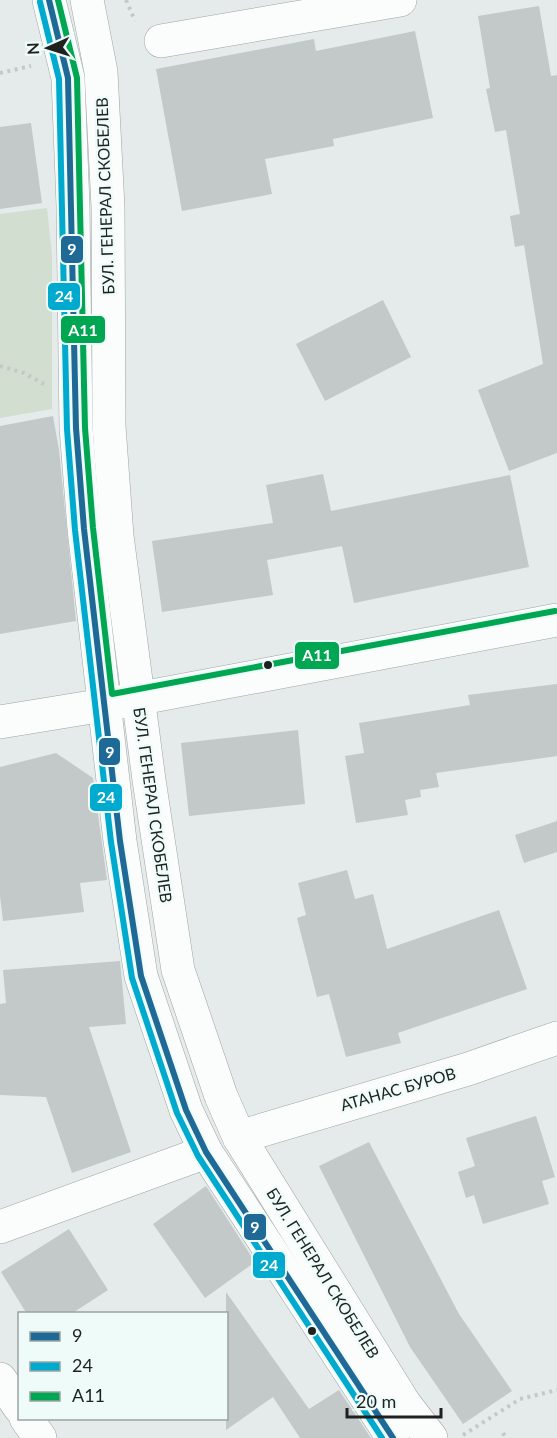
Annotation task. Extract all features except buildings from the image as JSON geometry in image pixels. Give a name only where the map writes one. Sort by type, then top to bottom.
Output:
[{"type":"main road","name":"БУЛ. ГЕНЕРАЛ СКОБЕЛЕВ","points":[[49,0],[68,78],[73,205],[76,428],[84,530],[120,842],[141,976],[186,1110],[206,1152],[393,1438]]},
{"type":"main road","name":"БУЛ. ГЕНЕРАЛ СКОБЕЛЕВ","points":[[87,0],[101,72],[108,207],[109,426],[117,536],[177,970],[221,1096],[238,1137],[404,1403],[431,1438]]},
{"type":"main road","points":[[161,41],[400,0]]},
{"type":"main road","points":[[0,722],[138,699],[557,620]]},
{"type":"main road","name":"АТАНАС БУРОВ","points":[[238,1137],[468,1069],[557,1038]]},
{"type":"main road","points":[[0,1227],[206,1152]]},
{"type":"main road","points":[[0,1379],[18,1405]]},
{"type":"main road","points":[[28,1420],[40,1438]]},
{"type":"path","points":[[0,366],[24,373],[52,387]]},
{"type":"path","points":[[463,1436],[520,1399],[557,1390]]},
{"type":"path","points":[[503,1433],[506,1438]]},
{"type":"green space","points":[[47,208],[52,255],[52,409],[0,418],[0,214]]},
{"type":"transit line","name":"9","points":[[49,0],[68,78],[76,428],[84,529],[120,841],[141,976],[186,1110],[206,1152],[393,1438]]},
{"type":"transit line","name":"А11","points":[[58,0],[77,78],[85,428],[93,528],[112,694],[555,611]]},
{"type":"transit line","name":"24","points":[[40,2],[59,79],[67,429],[75,530],[111,842],[132,978],[177,1113],[198,1156],[382,1438]]}]
